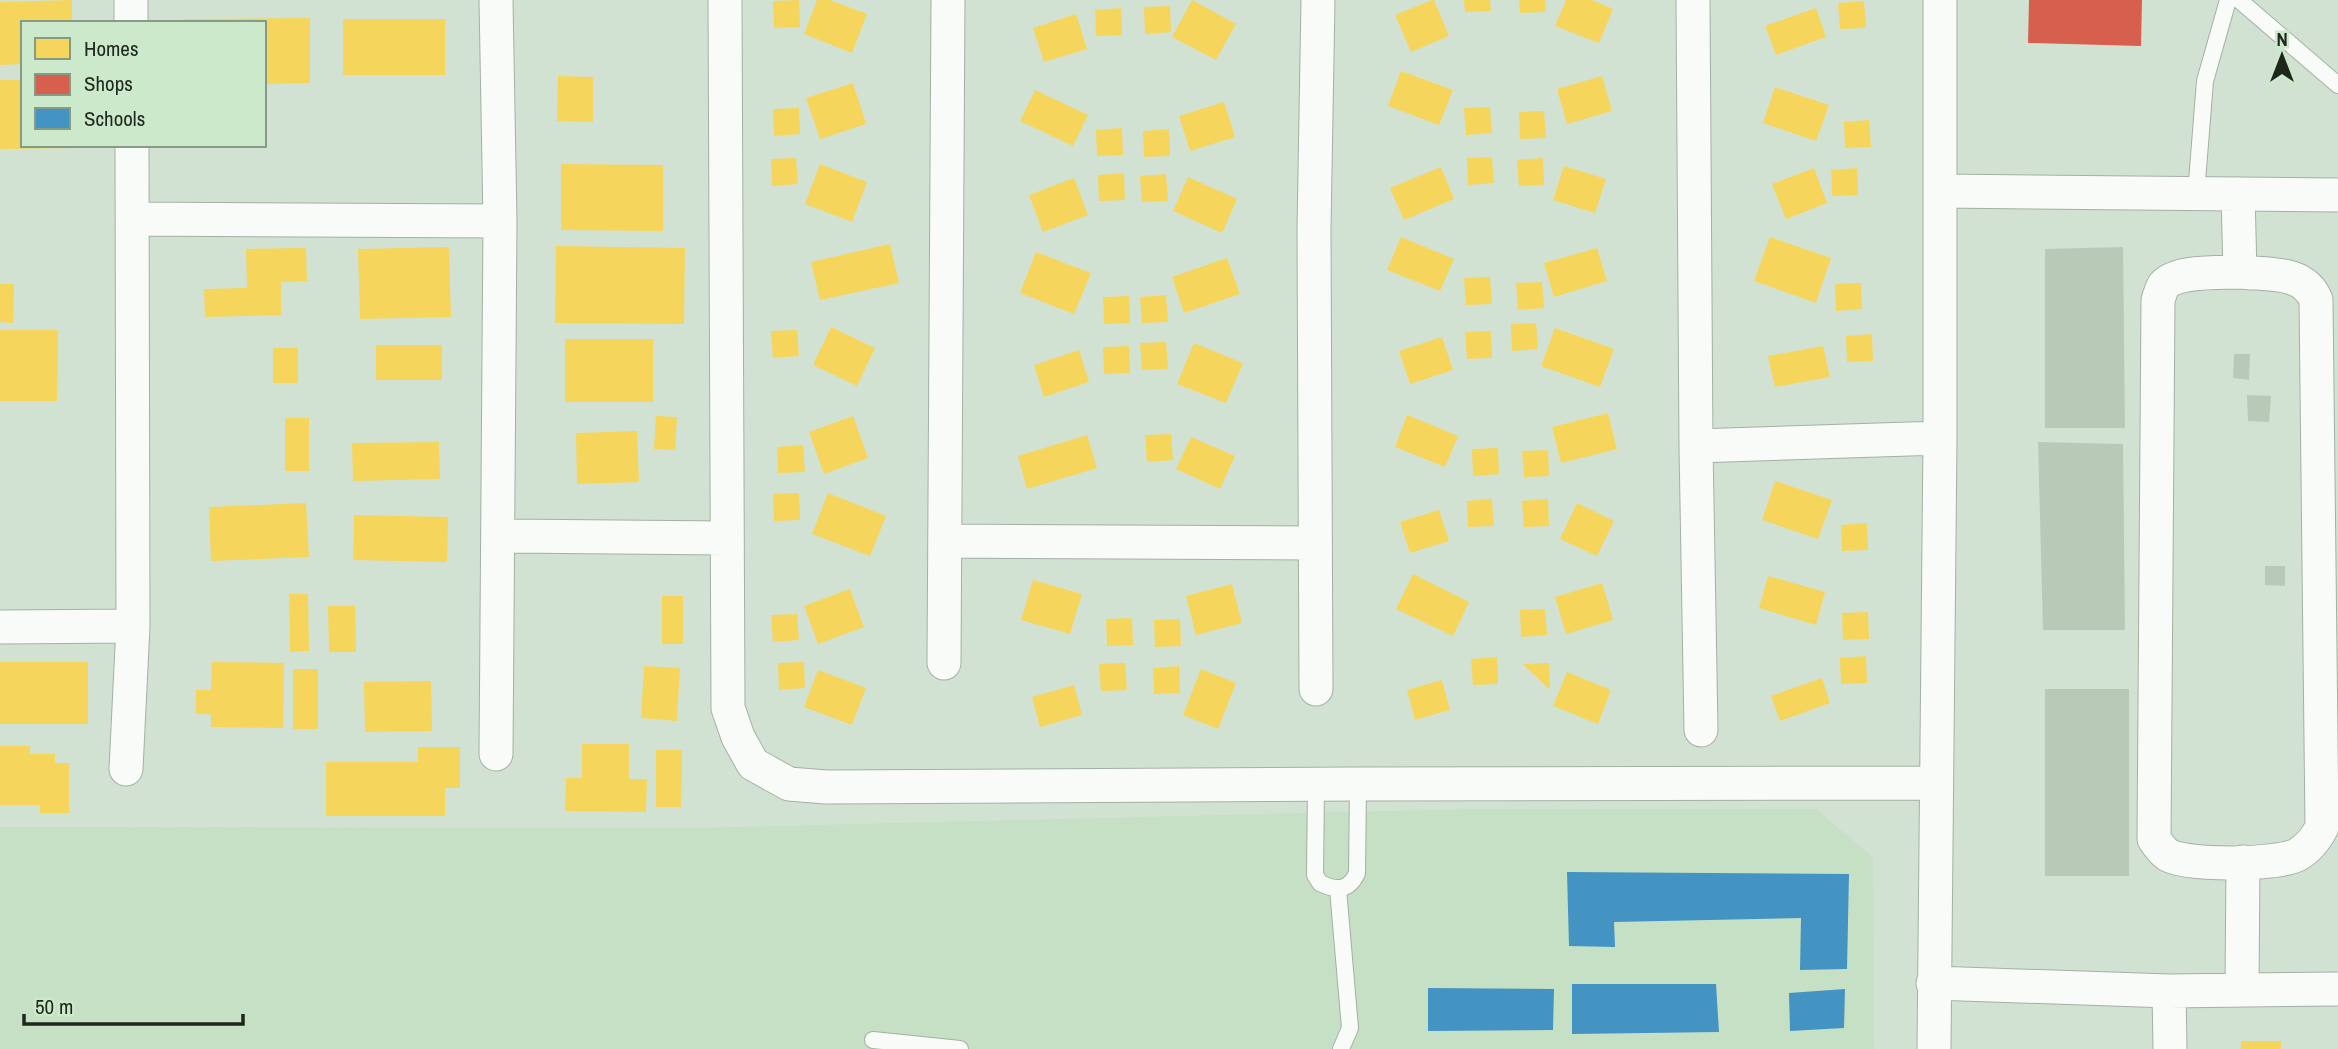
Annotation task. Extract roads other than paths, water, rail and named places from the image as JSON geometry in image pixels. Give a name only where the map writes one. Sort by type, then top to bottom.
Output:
[{"type":"street","points":[[131,0],[131,21]]},
{"type":"street","points":[[496,0],[500,222],[496,754]]},
{"type":"street","points":[[725,0],[728,708],[738,737],[753,764],[789,784],[826,788],[1936,783]]},
{"type":"street","points":[[944,663],[948,0]]},
{"type":"street","points":[[1316,689],[1314,229],[1318,0]]},
{"type":"street","points":[[1693,0],[1696,446],[1702,730]]},
{"type":"street","points":[[1934,1049],[1940,438],[1940,0]]},
{"type":"street","points":[[126,769],[134,626],[132,147]]},
{"type":"street","points":[[1940,191],[2338,195]]},
{"type":"street","points":[[2238,194],[2240,272]]},
{"type":"street","points":[[133,219],[500,222]]},
{"type":"street","points":[[2240,272],[2297,278],[2306,283],[2316,300],[2322,827],[2314,842],[2297,855],[2278,860],[2243,862],[2206,862],[2169,856],[2154,839],[2153,819],[2158,300],[2163,286],[2173,278],[2240,272]]},
{"type":"street","points":[[1696,446],[1940,438]]},
{"type":"street","points":[[498,536],[726,538]]},
{"type":"street","points":[[946,541],[1315,543]]},
{"type":"street","points":[[0,627],[134,626]]},
{"type":"street","points":[[2242,989],[2243,862]]},
{"type":"street","points":[[1933,983],[2169,991],[2338,989]]},
{"type":"street","points":[[2169,991],[2169,1049]]},
{"type":"lane","points":[[2196,194],[2205,81],[2228,0]]},
{"type":"lane","points":[[2239,0],[2338,85]]},
{"type":"lane","points":[[1316,785],[1315,875],[1320,883],[1338,889],[1346,888],[1357,873],[1358,784]]},
{"type":"lane","points":[[1338,889],[1350,1028],[1341,1049]]},
{"type":"lane","points":[[873,1040],[960,1049]]}]
